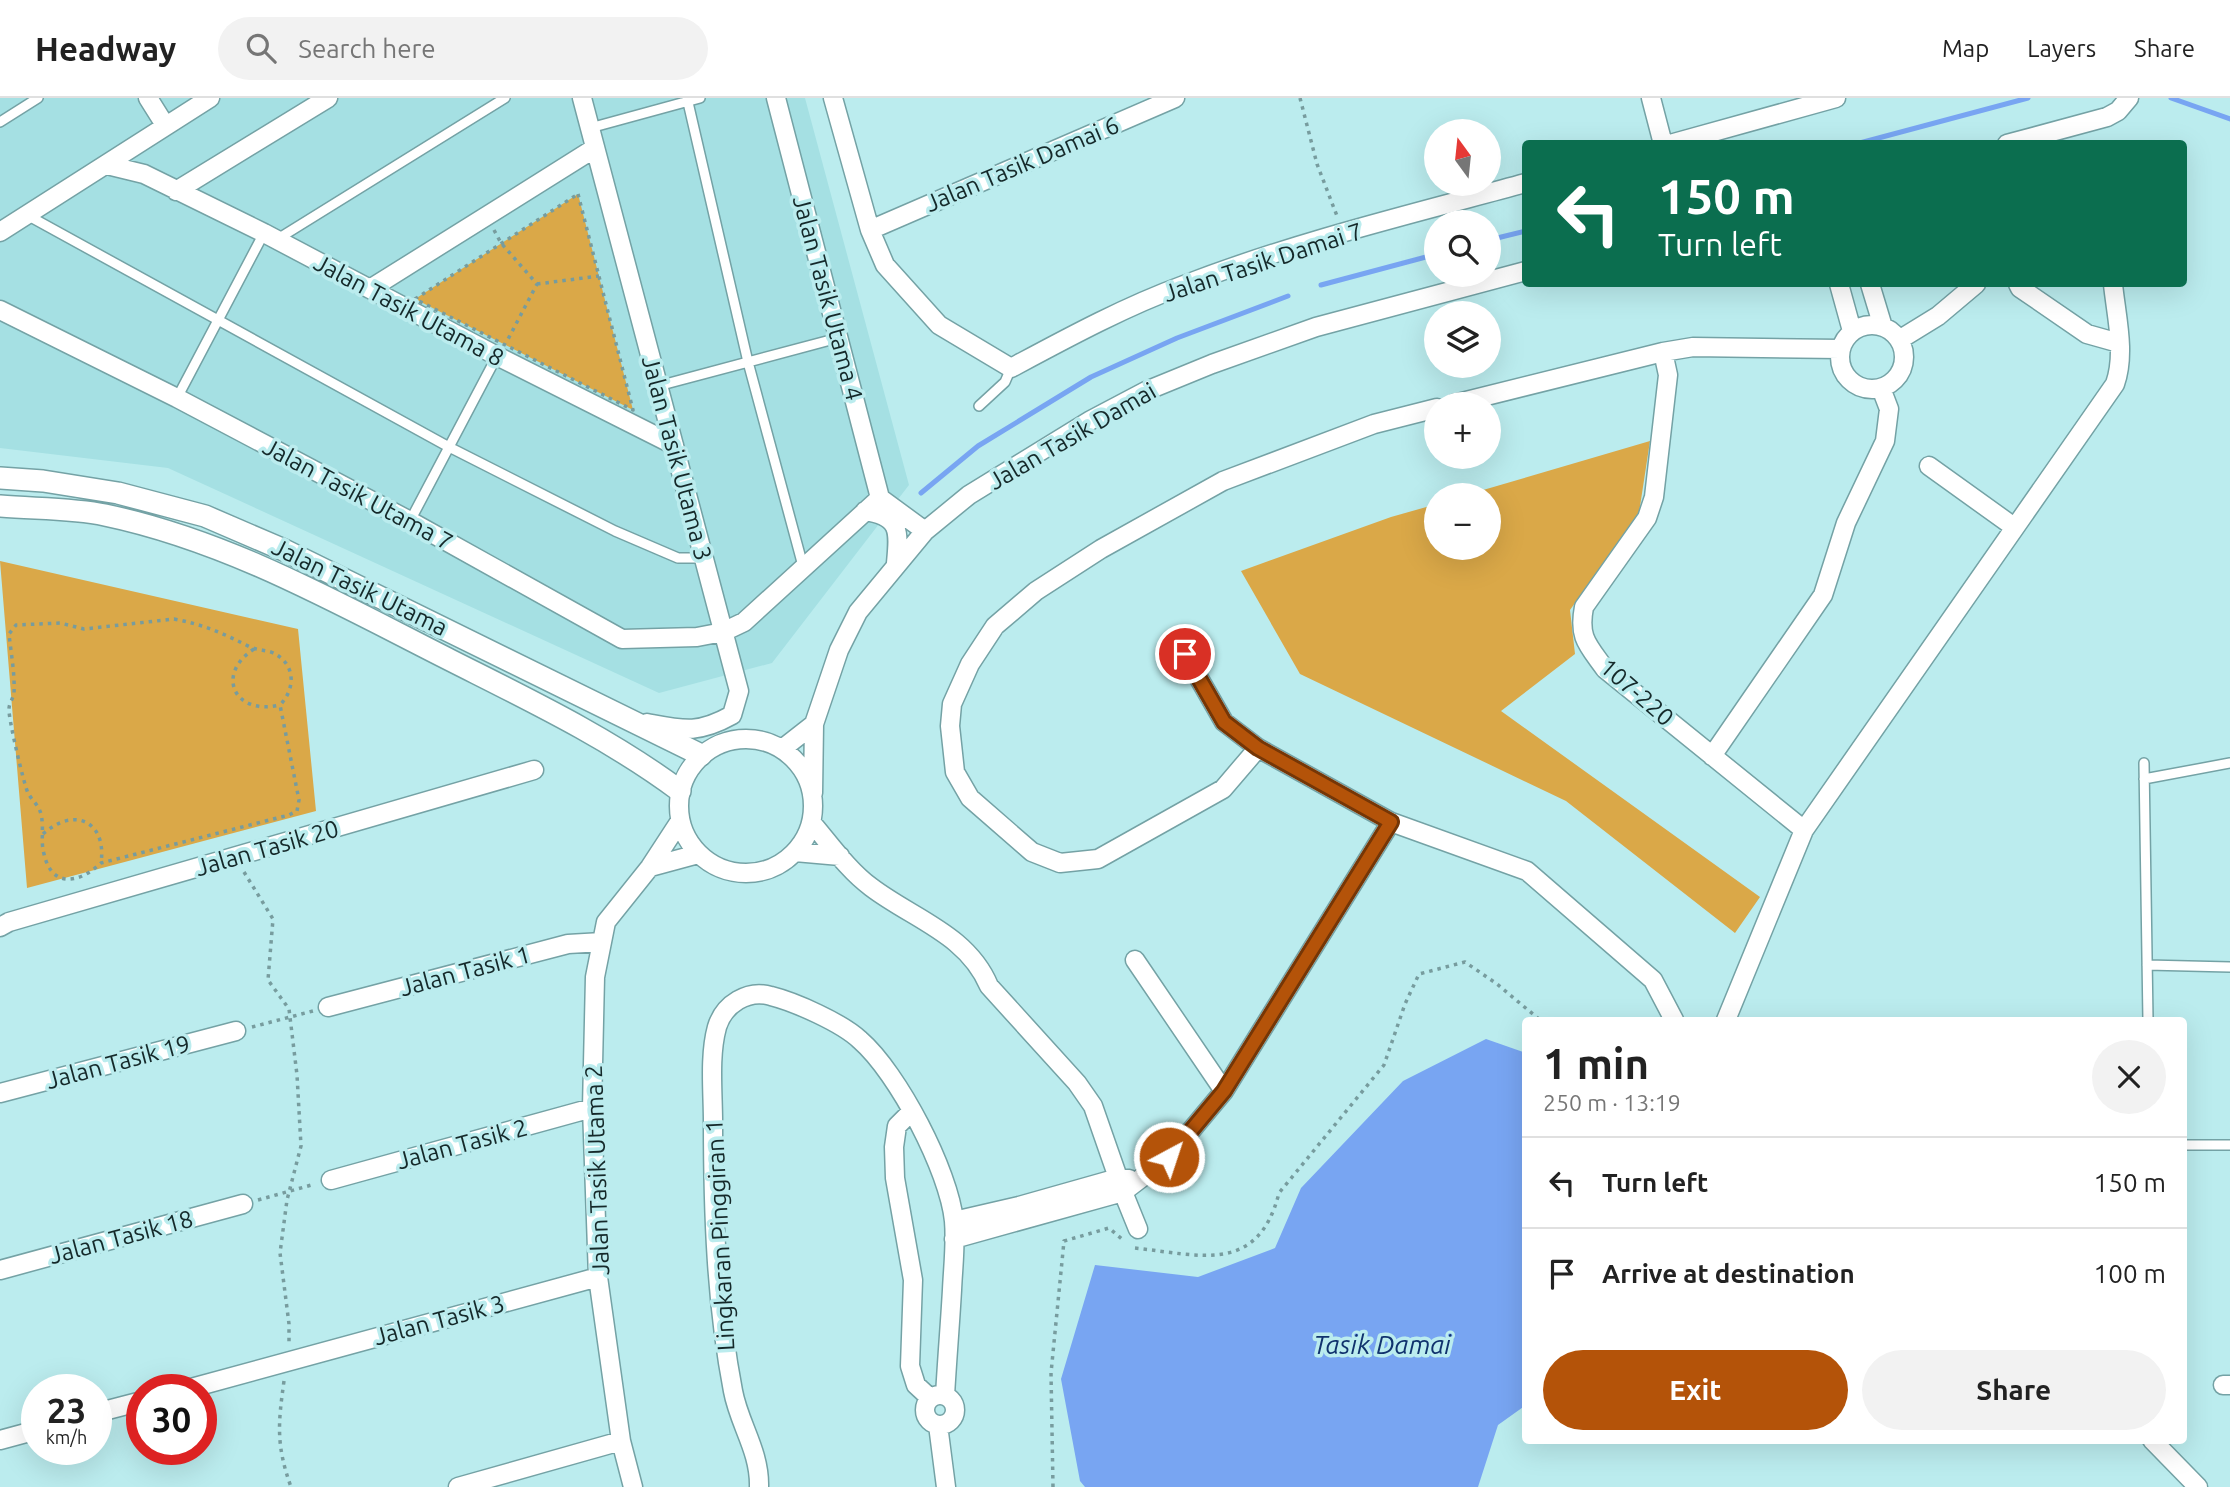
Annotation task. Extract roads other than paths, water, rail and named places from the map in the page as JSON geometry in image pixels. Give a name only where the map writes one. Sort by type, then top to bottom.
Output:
[{"type":"street","points":[[148,98],[165,125]]},
{"type":"street","points":[[0,232],[211,98]]},
{"type":"street","points":[[176,191],[328,98]]},
{"type":"street","name":"Jalan Tasik Utama 3","points":[[582,98],[739,691],[732,715],[712,726],[685,730],[629,720]]},
{"type":"street","name":"Jalan Tasik Utama 4","points":[[775,98],[880,498]]},
{"type":"street","points":[[833,98],[870,230],[885,265],[939,325],[1011,368]]},
{"type":"street","name":"Jalan Tasik Damai 6","points":[[870,230],[1175,98]]},
{"type":"street","points":[[1651,98],[1662,140]]},
{"type":"street","points":[[1684,140],[1836,98]]},
{"type":"street","points":[[2022,140],[2107,117],[2118,111],[2129,98]]},
{"type":"street","points":[[141,142],[144,174]]},
{"type":"street","points":[[370,289],[595,148]]},
{"type":"street","name":"Jalan Tasik Utama 8","points":[[107,165],[144,174],[370,289],[501,350],[674,445]]},
{"type":"street","name":"Jalan Tasik Damai 7","points":[[1011,368],[1087,328],[1183,285],[1343,233],[1522,184]]},
{"type":"street","name":"Jalan Tasik Damai","points":[[813,793],[814,724],[834,662],[858,612],[925,531],[969,495],[1091,420],[1146,391],[1212,364],[1316,327],[1522,272]]},
{"type":"street","points":[[1840,287],[1853,331]]},
{"type":"street","points":[[1871,287],[1884,327],[1899,340],[1903,349],[1902,368],[1890,384],[1881,388],[1871,389],[1853,383],[1842,368],[1840,349],[1845,339],[1863,326],[1884,327]]},
{"type":"street","points":[[1899,340],[1938,316],[1972,287]]},
{"type":"street","points":[[2020,287],[2087,334],[2119,343]]},
{"type":"street","points":[[1728,1017],[1804,830],[2115,384],[2119,372],[2119,343],[2113,287]]},
{"type":"street","name":"Jalan Tasik Utama 7","points":[[0,310],[177,398],[410,521],[622,639],[697,637],[723,632]]},
{"type":"street","points":[[1501,392],[1693,347],[1840,349]]},
{"type":"street","name":"107-220","points":[[1663,352],[1668,375],[1654,497],[1647,518],[1584,607],[1581,625],[1586,643],[1605,669],[1804,830]]},
{"type":"street","points":[[1712,755],[1823,595],[1846,523],[1885,441],[1889,410],[1881,388]]},
{"type":"street","points":[[1258,748],[1223,789],[1098,859],[1060,863],[1032,852],[970,798],[955,772],[950,726],[952,704],[970,664],[995,626],[1036,591],[1101,549],[1223,481],[1374,424],[1424,411]]},
{"type":"street","points":[[1929,466],[2014,527]]},
{"type":"street","name":"Jalan Tasik Utama","points":[[0,478],[43,481],[118,493],[205,516],[284,550],[701,755]]},
{"type":"street","points":[[723,632],[744,622],[880,498],[925,531]]},
{"type":"street","name":"Jalan Tasik Utama","points":[[0,506],[103,514],[195,539],[273,570],[573,722],[644,764],[680,791]]},
{"type":"street","points":[[865,511],[879,513],[894,522],[898,533],[897,563]]},
{"type":"street","points":[[1185,654],[1224,722],[1258,748],[1391,822],[1527,872],[1633,960],[1653,980],[1672,1017]]},
{"type":"street","points":[[573,722],[586,699]]},
{"type":"street","points":[[782,749],[814,724]]},
{"type":"street","points":[[741,738],[762,740],[782,749],[802,768],[813,793],[812,823],[805,839],[781,864],[765,871],[729,871],[712,865],[698,854],[686,839],[680,821],[680,791],[688,772],[701,755],[720,744],[741,738]]},
{"type":"street","name":"Jalan Tasik 20","points":[[0,927],[9,922],[534,770]]},
{"type":"street","name":"Jalan Tasik Utama 2","points":[[634,1487],[621,1441],[598,1277],[592,1108],[595,977],[606,922],[650,867],[680,821]]},
{"type":"street","points":[[954,1230],[1019,1206],[1139,1179],[1169,1157],[1224,1091],[1391,822]]},
{"type":"street","points":[[812,823],[869,886],[961,944],[981,967],[989,986],[1077,1083],[1093,1105],[1138,1229]]},
{"type":"street","points":[[795,852],[840,856]]},
{"type":"street","points":[[650,867],[698,854]]},
{"type":"street","name":"Jalan Tasik 1","points":[[328,1007],[568,944],[602,942]]},
{"type":"street","points":[[1135,960],[1224,1091]]},
{"type":"street","name":"Lingkaran Pinggiran 1","points":[[760,1487],[757,1462],[734,1398],[715,1244],[714,1046],[718,1025],[734,1003],[748,995],[759,992],[794,1002],[858,1038],[876,1056],[912,1111],[942,1177],[954,1230],[938,1397]]},
{"type":"street","name":"Jalan Tasik 19","points":[[0,1093],[236,1031]]},
{"type":"street","name":"Jalan Tasik 2","points":[[331,1180],[592,1108]]},
{"type":"street","points":[[912,1111],[897,1126],[894,1147],[895,1178],[913,1280],[910,1366],[916,1385],[953,1402],[955,1411],[951,1420],[938,1425]]},
{"type":"street","name":"Jalan Tasik 18","points":[[0,1270],[243,1204]]},
{"type":"street","name":"Jalan Tasik 3","points":[[217,1384],[282,1372],[598,1277]]},
{"type":"street","points":[[938,1397],[925,1407],[926,1416],[938,1425],[946,1487]]},
{"type":"street","points":[[0,1440],[21,1434]]},
{"type":"street","points":[[458,1487],[621,1441]]},
{"type":"street","points":[[2156,1444],[2198,1487]]},
{"type":"lane","points":[[0,122],[38,98]]},
{"type":"lane","points":[[177,398],[218,321],[270,236],[505,98]]},
{"type":"lane","points":[[590,128],[700,98]]},
{"type":"lane","points":[[687,100],[748,362],[803,566]]},
{"type":"lane","points":[[26,215],[449,447],[640,542],[678,558],[703,558]]},
{"type":"lane","points":[[658,386],[838,338]]},
{"type":"lane","points":[[410,521],[501,350]]},
{"type":"lane","points":[[979,406],[1005,383],[1011,368]]},
{"type":"lane","points":[[2144,763],[2148,1017]]},
{"type":"lane","points":[[2144,779],[2230,764]]},
{"type":"lane","points":[[2147,965],[2230,967]]},
{"type":"lane","points":[[2187,1145],[2230,1145]]},
{"type":"water","name":"Tasik Damai","points":[[1486,1039],[1522,1052],[1522,1408],[1498,1425],[1478,1487],[1085,1487],[1080,1481],[1061,1379],[1095,1265],[1198,1277],[1275,1248],[1301,1188],[1403,1081]]},
{"type":"waterway","points":[[1871,140],[2028,98]]},
{"type":"waterway","points":[[2171,98],[2230,119]]},
{"type":"waterway","points":[[1501,237],[1522,232]]},
{"type":"waterway","points":[[1321,285],[1424,257]]},
{"type":"waterway","points":[[921,493],[978,446],[1091,377],[1177,338],[1288,296]]}]
